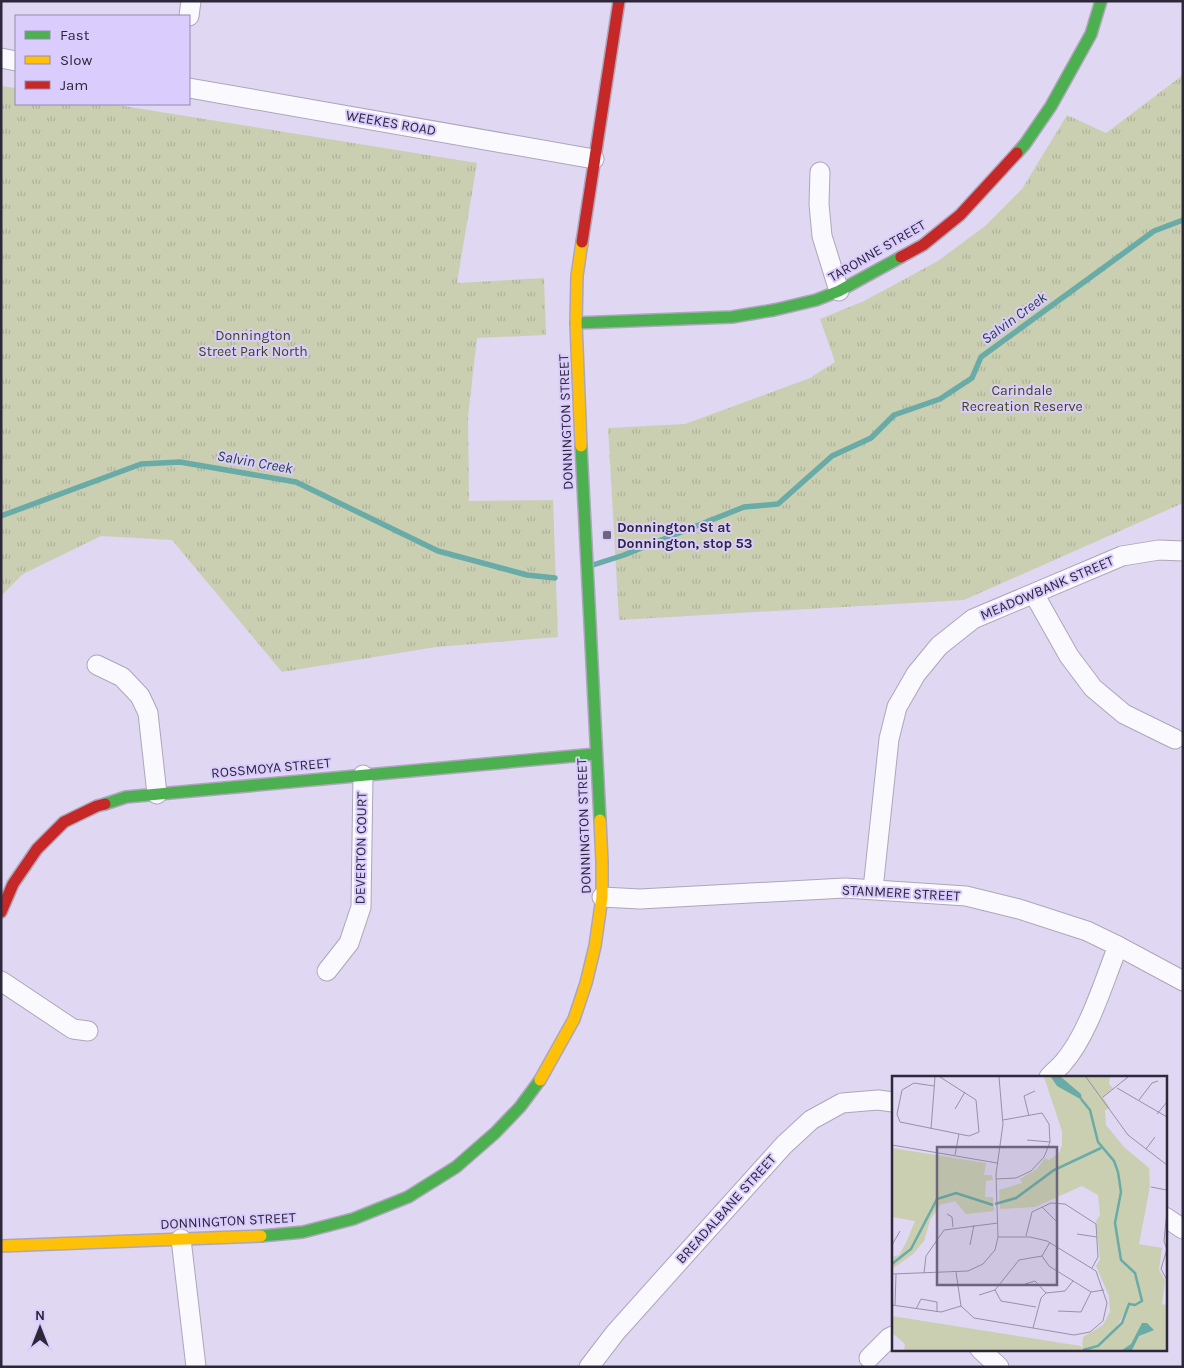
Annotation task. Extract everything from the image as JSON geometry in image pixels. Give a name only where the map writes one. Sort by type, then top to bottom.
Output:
[{"type":"street","points":[[189,15],[191,1]]},
{"type":"street","name":"DONNINGTON STREET","points":[[1,1246],[253,1237],[303,1232],[353,1219],[408,1197],[456,1167],[495,1134],[520,1107],[542,1077],[574,1019],[586,983],[595,946],[602,897],[602,862],[576,323],[577,276],[619,1]]},
{"type":"street","name":"TARONNE STREET","points":[[576,323],[732,317],[774,310],[816,300],[839,292],[923,245],[960,215],[1025,144],[1051,106],[1090,34],[1101,1]]},
{"type":"street","points":[[1,58],[15,60]]},
{"type":"street","name":"WEEKES ROAD","points":[[190,88],[594,158]]},
{"type":"street","points":[[820,172],[819,204],[822,236],[839,292]]},
{"type":"street","name":"MEADOWBANK STREET","points":[[873,889],[890,739],[897,708],[916,674],[939,646],[973,619],[1122,556],[1159,550],[1183,551]]},
{"type":"street","points":[[1034,594],[1069,656],[1093,688],[1124,714],[1175,738]]},
{"type":"street","points":[[97,665],[122,677],[140,696],[148,713],[157,794]]},
{"type":"street","name":"ROSSMOYA STREET","points":[[1,912],[14,884],[37,850],[64,822],[96,806],[126,797],[596,754]]},
{"type":"street","name":"DEVERTON COURT","points":[[327,971],[350,943],[361,907],[363,775]]},
{"type":"street","name":"STANMERE STREET","points":[[602,897],[640,899],[845,888],[957,895],[1019,909],[1087,931],[1183,981]]},
{"type":"street","points":[[1049,1076],[1063,1064],[1078,1042],[1118,946]]},
{"type":"street","points":[[1,981],[73,1028],[88,1031]]},
{"type":"street","name":"BREADALBANE STREET","points":[[589,1367],[615,1333],[683,1257],[784,1145],[811,1120],[842,1103],[878,1100],[892,1102]]},
{"type":"street","points":[[1166,1218],[1183,1229]]},
{"type":"street","points":[[181,1239],[196,1367]]},
{"type":"street","points":[[869,1358],[892,1336]]},
{"type":"street","points":[[981,1350],[999,1367]]},
{"type":"green space","name":"Carindale Recreation Reserve","points":[[1183,75],[1183,503],[964,600],[619,620],[608,428],[685,424],[810,378],[835,362],[820,319],[864,301],[938,261],[985,226],[1022,189],[1067,115],[1106,133]]},
{"type":"green space","name":"Donnington Street Park North","points":[[1,86],[15,88],[15,105],[117,105],[477,163],[457,283],[544,278],[546,335],[477,338],[468,417],[469,501],[553,500],[558,637],[436,647],[282,672],[172,540],[101,536],[23,574],[1,596]]},
{"type":"waterway","name":"Salvin Creek","points":[[593,565],[624,555],[744,507],[778,504],[832,456],[871,438],[894,415],[940,399],[972,378],[981,357],[1154,231],[1183,220]]},
{"type":"waterway","name":"Salvin Creek","points":[[1,516],[141,464],[180,462],[296,482],[438,551],[527,575],[555,578]]},
{"type":"traffic: fast","points":[[1017,153],[1051,106],[1091,34],[1101,1]]},
{"type":"traffic: fast","points":[[576,323],[732,317],[774,310],[816,300],[839,291],[901,257]]},
{"type":"traffic: fast","points":[[581,446],[600,820]]},
{"type":"traffic: fast","points":[[105,804],[126,797],[596,754]]},
{"type":"traffic: fast","points":[[261,1236],[303,1232],[353,1219],[408,1197],[456,1167],[495,1133],[520,1107],[540,1080]]},
{"type":"traffic: slow","points":[[581,446],[576,323],[577,276],[582,242]]},
{"type":"traffic: slow","points":[[540,1080],[574,1019],[586,983],[595,946],[602,897],[600,820]]},
{"type":"traffic: slow","points":[[1,1246],[261,1236]]},
{"type":"traffic: jam","points":[[582,242],[619,1]]},
{"type":"traffic: jam","points":[[901,257],[923,245],[960,215],[1017,153]]},
{"type":"traffic: jam","points":[[1,912],[13,884],[37,849],[64,822],[105,804]]},
{"type":"place","name":"Donnington St at Donnington, stop 53","points":[[607,535]]}]
